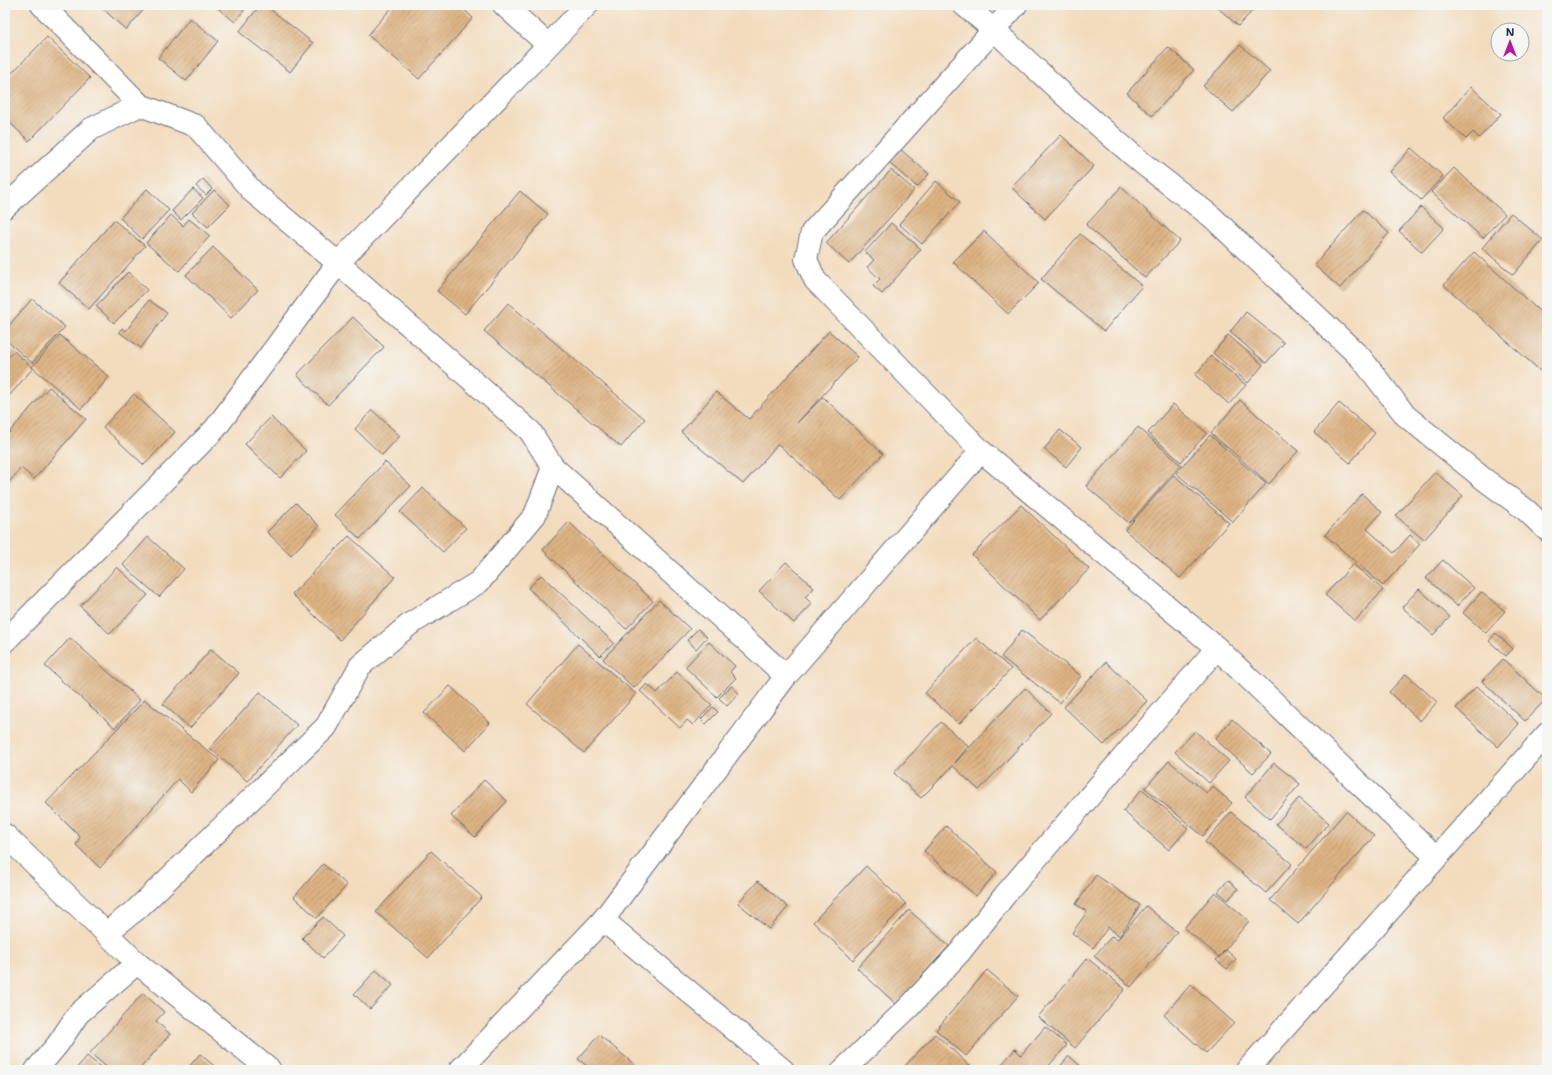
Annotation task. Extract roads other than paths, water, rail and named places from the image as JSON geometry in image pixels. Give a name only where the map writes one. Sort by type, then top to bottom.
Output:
[{"type":"street","points":[[42,5],[140,105],[196,126],[253,192],[338,263],[530,431],[553,467],[786,676]]},
{"type":"street","points":[[504,5],[548,45]]},
{"type":"street","points":[[5,641],[215,429],[338,263],[587,5]]},
{"type":"street","points":[[964,5],[994,30],[1076,106],[1142,163],[1212,217],[1361,358],[1406,416],[1485,480],[1526,510],[1547,530]]},
{"type":"street","points":[[1016,5],[812,232],[806,259],[815,280],[981,451],[1217,648],[1436,857]]},
{"type":"street","points":[[5,207],[91,129],[140,105]]},
{"type":"street","points":[[460,1070],[603,920],[786,676],[981,451]]},
{"type":"street","points":[[106,933],[137,909],[326,727],[360,666],[410,624],[479,582],[535,516],[553,467]]},
{"type":"street","points":[[843,1070],[908,1008],[960,952],[1005,895],[1217,648]]},
{"type":"street","points":[[1247,1070],[1547,734]]},
{"type":"street","points":[[5,835],[137,963],[270,1070]]},
{"type":"street","points":[[603,920],[783,1070]]},
{"type":"street","points":[[36,1070],[58,1044],[78,1014],[137,963]]}]
